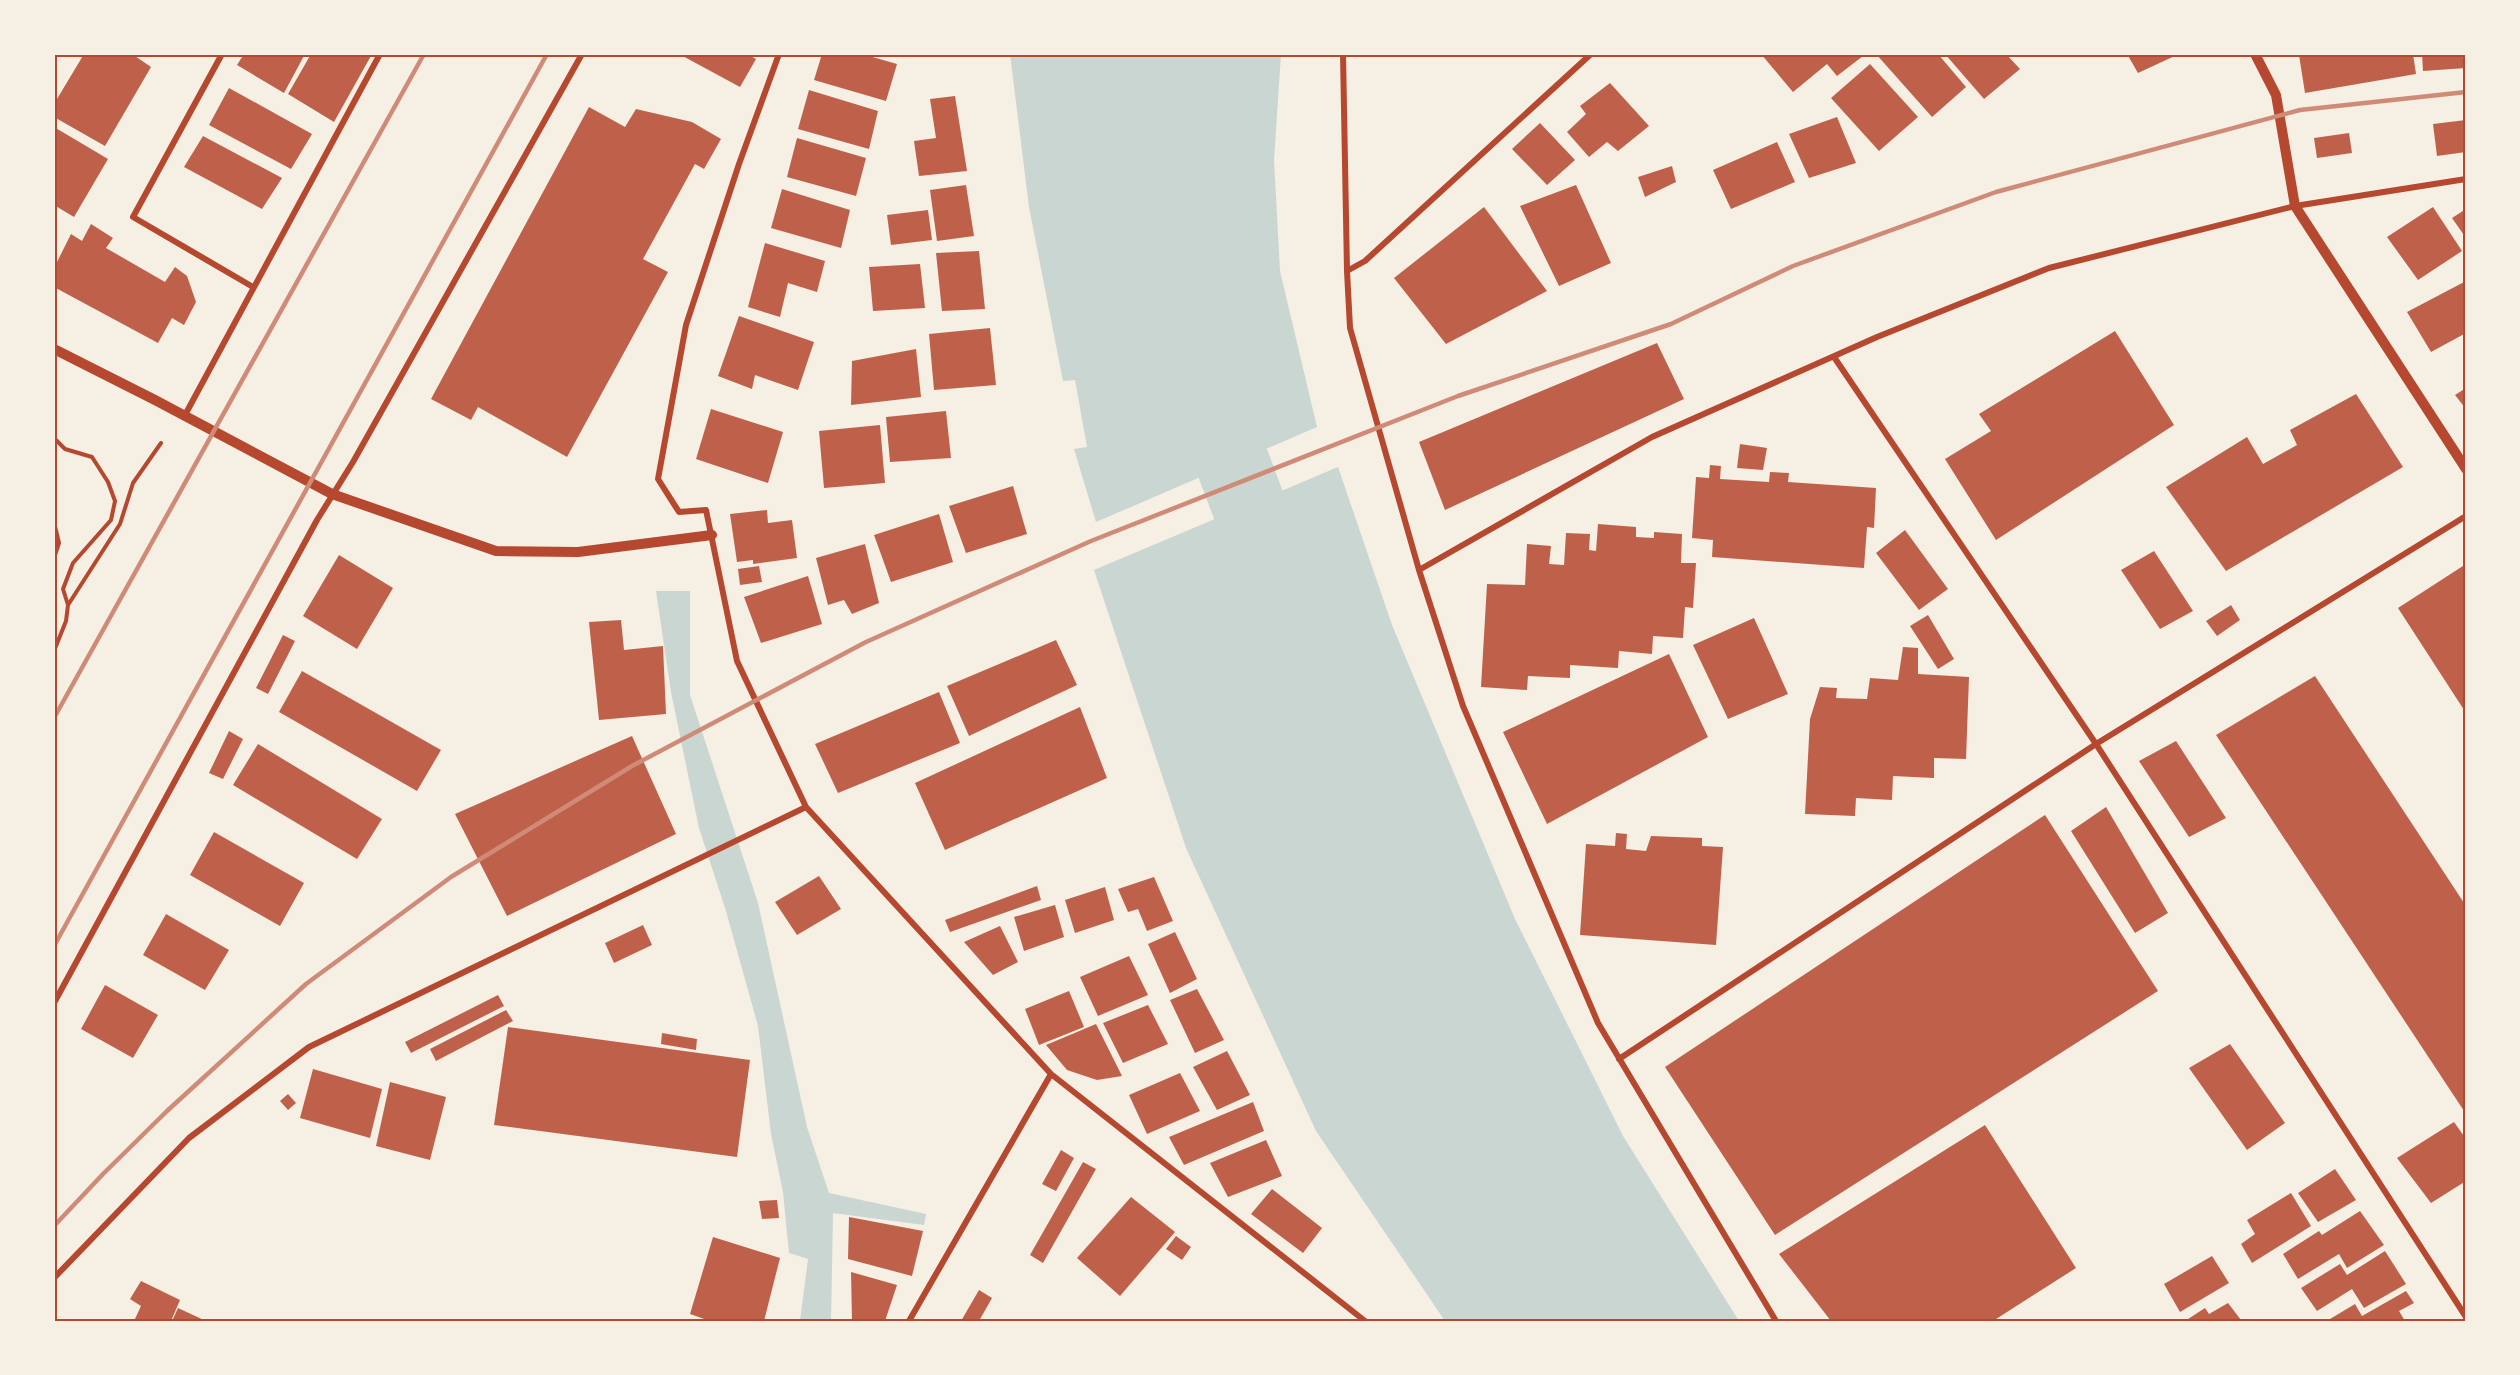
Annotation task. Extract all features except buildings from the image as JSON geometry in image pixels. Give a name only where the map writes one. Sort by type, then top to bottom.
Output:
[{"type":"street","points":[[222,54],[133,217],[253,287]]},
{"type":"street","points":[[185,416],[380,54]]},
{"type":"street","points":[[54,1003],[333,494],[359,452],[582,54]]},
{"type":"street","points":[[779,54],[739,164],[686,325],[658,479],[679,512],[706,510],[737,661],[806,807],[1051,1074],[1365,1321]]},
{"type":"street","points":[[1343,54],[1350,328],[1370,405],[1419,570],[1463,706],[1598,1023],[1776,1321]]},
{"type":"street","points":[[1347,271],[1365,261],[1592,54]]},
{"type":"street","points":[[2255,54],[2276,95],[2295,206],[2466,469]]},
{"type":"street","points":[[1419,570],[1652,437],[1834,357],[2049,268],[2295,206],[2466,179]]},
{"type":"street","points":[[54,349],[333,494],[496,551],[578,552],[712,535]]},
{"type":"street","points":[[1834,357],[2096,744],[2466,1317]]},
{"type":"street","points":[[1619,1059],[2096,744],[2466,516]]},
{"type":"street","points":[[54,1278],[189,1138],[309,1047],[806,807]]},
{"type":"street","points":[[909,1321],[1051,1074]]},
{"type":"path","points":[[54,438],[65,449],[92,458],[108,482],[115,501],[111,520],[73,563],[63,589],[68,605],[66,621],[54,648]]},
{"type":"path","points":[[68,605],[120,524],[133,483],[161,443]]},
{"type":"path","points":[[54,522],[59,536],[58,549],[54,558]]},
{"type":"shaded area","points":[[1010,54],[1281,54],[1274,160],[1280,271],[1317,427],[1096,522],[1074,449],[1087,447],[1075,380],[1063,381],[1029,207]]},
{"type":"shaded area","points":[[1338,467],[1392,625],[1515,919],[1623,1136],[1739,1321],[1445,1321],[1316,1131],[1186,848],[1094,570]]},
{"type":"shaded area","points":[[656,591],[690,591],[690,695],[758,903],[807,1127],[829,1193],[926,1214],[924,1225],[833,1213],[831,1321],[800,1321],[808,1259],[789,1253],[783,1192],[771,1134],[758,1026],[726,911],[699,828],[671,692]]},
{"type":"waterway","points":[[1197,368],[1284,600]]},
{"type":"railway","points":[[54,718],[424,54]]},
{"type":"railway","points":[[54,946],[547,54]]},
{"type":"railway","points":[[54,1226],[167,1111],[306,984],[451,877],[632,766],[866,642],[1091,541],[1458,396],[1671,324],[1793,266],[1996,192],[2300,110],[2466,92]]}]
